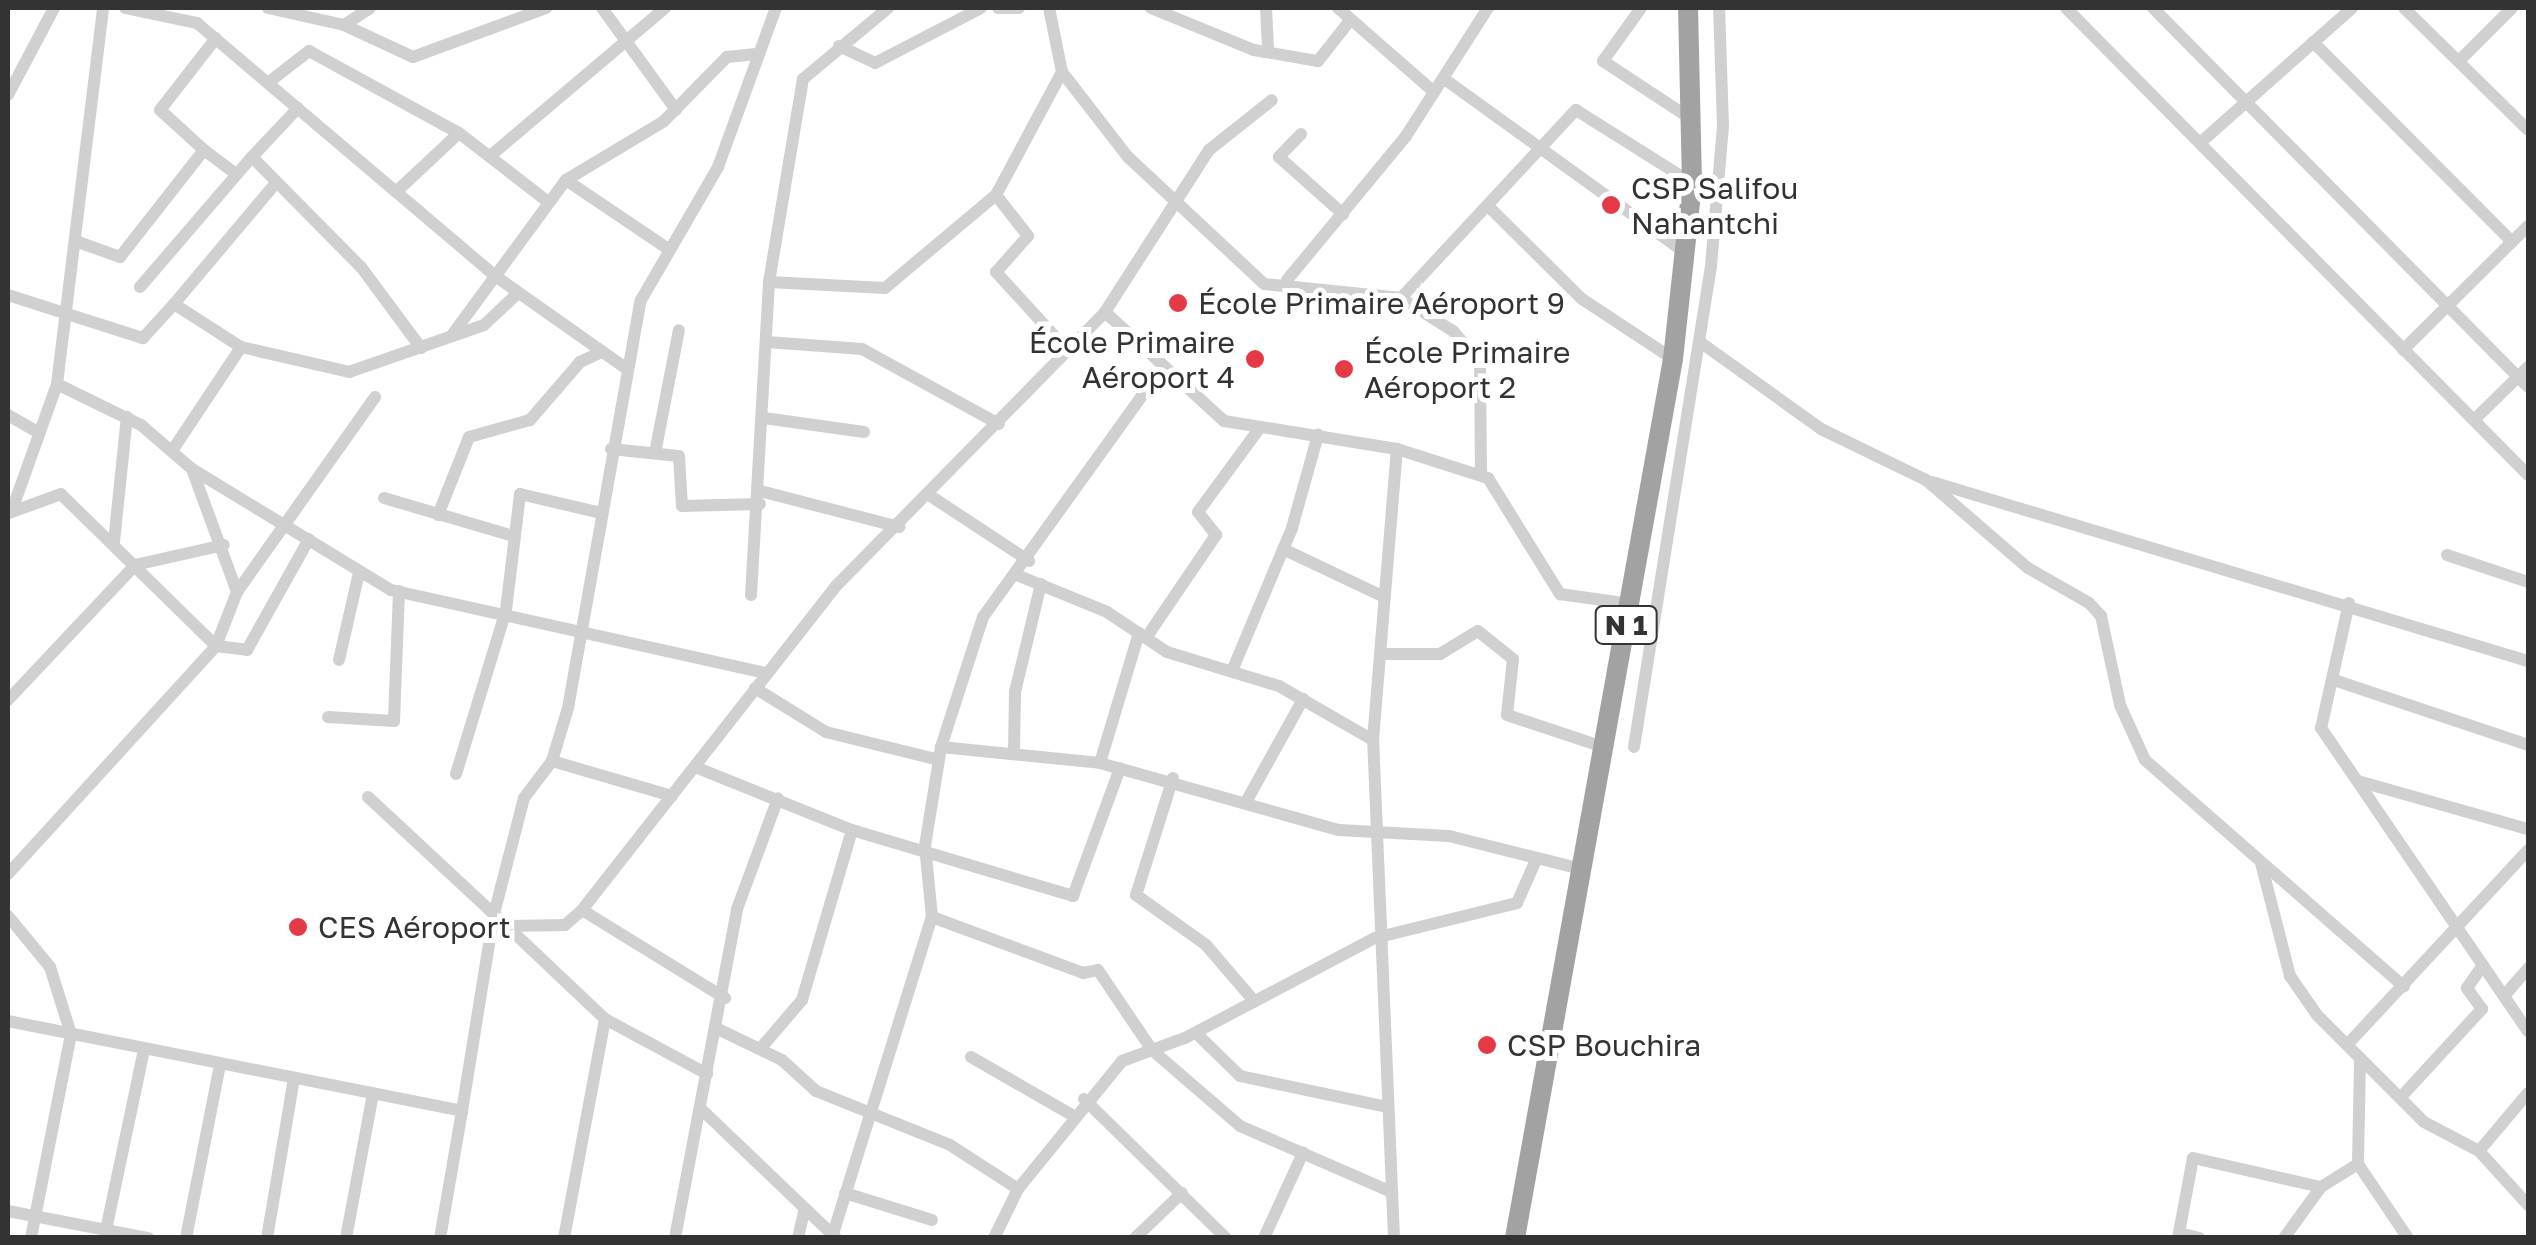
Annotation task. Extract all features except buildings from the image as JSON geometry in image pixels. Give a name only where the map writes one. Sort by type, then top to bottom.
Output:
[{"type":"highway","name":"N 1","points":[[1515,1238],[1672,359],[1692,183],[1688,8]]},
{"type":"street","points":[[8,95],[54,8]]},
{"type":"street","points":[[10,512],[57,384],[71,316],[103,8]]},
{"type":"street","points":[[125,8],[183,10],[494,274],[624,367]]},
{"type":"street","points":[[268,8],[344,25],[414,57],[546,8]]},
{"type":"street","points":[[344,25],[370,8]]},
{"type":"street","points":[[602,8],[622,41],[676,110]]},
{"type":"street","points":[[490,156],[622,41],[666,8]]},
{"type":"street","points":[[440,1238],[494,914],[524,798],[552,761],[581,631],[624,367],[667,248],[718,167],[756,54],[776,8]]},
{"type":"street","points":[[750,595],[760,498],[769,282],[803,79],[888,8]]},
{"type":"street","points":[[839,46],[876,63],[980,8]]},
{"type":"street","points":[[998,8],[1019,8]]},
{"type":"street","points":[[1151,8],[1268,48],[1321,60],[1348,23]]},
{"type":"street","points":[[1266,8],[1268,48]]},
{"type":"street","points":[[1338,8],[1348,23],[1434,92]]},
{"type":"street","points":[[1288,280],[1434,92],[1488,8]]},
{"type":"street","points":[[1641,8],[1603,61],[1691,119]]},
{"type":"street","points":[[1634,746],[1700,342],[1723,126],[1718,8]]},
{"type":"street","points":[[2066,8],[2528,475]]},
{"type":"street","points":[[2153,8],[2448,305],[2525,377],[2474,420]]},
{"type":"street","points":[[2200,143],[2352,8]]},
{"type":"street","points":[[2404,8],[2528,130]]},
{"type":"street","points":[[2458,61],[2512,8]]},
{"type":"street","points":[[1054,9],[1062,72],[1178,208],[1264,284],[1288,280],[1401,298],[1453,331],[1480,362],[1481,473],[1560,594],[1630,604]]},
{"type":"street","points":[[216,38],[160,110],[232,171]]},
{"type":"street","points":[[2313,42],[2512,242]]},
{"type":"street","points":[[269,82],[309,51],[459,133],[547,201]]},
{"type":"street","points":[[452,334],[566,180],[676,110],[727,57],[756,54]]},
{"type":"street","points":[[769,282],[886,288],[996,195],[1062,72]]},
{"type":"street","points":[[1443,78],[1686,253]]},
{"type":"street","points":[[510,926],[557,926],[582,910],[765,673],[1105,312],[1178,208],[1210,150],[1272,100]]},
{"type":"street","points":[[140,288],[232,171],[252,157],[298,108]]},
{"type":"street","points":[[1401,298],[1489,207],[1539,148],[1582,108],[1692,183]]},
{"type":"street","points":[[396,192],[459,133]]},
{"type":"street","points":[[1300,134],[1279,157],[1342,214]]},
{"type":"street","points":[[78,242],[120,257],[204,150]]},
{"type":"street","points":[[252,157],[362,267],[421,348]]},
{"type":"street","points":[[566,180],[667,248]]},
{"type":"street","points":[[8,294],[146,338],[276,184]]},
{"type":"street","points":[[996,195],[1028,236],[996,272],[1069,352]]},
{"type":"street","points":[[1489,207],[1582,299],[1672,359]]},
{"type":"street","points":[[2402,350],[2528,226]]},
{"type":"street","points":[[174,304],[242,347],[343,372],[491,321],[518,293]]},
{"type":"street","points":[[1105,312],[1160,371],[1206,412],[1259,429],[1398,449],[1481,473]]},
{"type":"street","points":[[655,453],[679,330]]},
{"type":"street","points":[[766,342],[862,350],[1000,424]]},
{"type":"street","points":[[1700,342],[1821,429],[1926,480],[2350,603],[2528,660]]},
{"type":"street","points":[[174,448],[242,347]]},
{"type":"street","points":[[438,515],[468,437],[530,420],[580,362],[601,352]]},
{"type":"street","points":[[700,1108],[804,1212],[834,1236],[932,917],[925,846],[940,754],[983,617],[1019,576],[1160,371]]},
{"type":"street","points":[[57,384],[127,417],[174,448],[192,468],[285,522],[358,573],[399,591],[506,610],[765,673]]},
{"type":"street","points":[[8,874],[216,646],[237,592],[375,397]]},
{"type":"street","points":[[8,416],[39,433]]},
{"type":"street","points":[[114,542],[127,417]]},
{"type":"street","points":[[764,418],[864,432]]},
{"type":"street","points":[[1100,762],[1142,636],[1216,535],[1198,512],[1259,429]]},
{"type":"street","points":[[1232,671],[1283,549],[1318,435]]},
{"type":"street","points":[[611,449],[680,457],[682,506],[760,498],[899,527]]},
{"type":"street","points":[[1394,1238],[1375,938],[1382,833],[1373,740],[1382,596],[1398,449]]},
{"type":"street","points":[[192,468],[224,545],[237,592]]},
{"type":"street","points":[[1926,480],[2101,616],[2120,705],[2145,760],[2404,987]]},
{"type":"street","points":[[10,512],[56,492],[114,542],[216,646],[247,650],[310,539]]},
{"type":"street","points":[[456,774],[506,610],[513,536],[522,493],[602,513]]},
{"type":"street","points":[[929,496],[1029,561]]},
{"type":"street","points":[[384,498],[513,536]]},
{"type":"street","points":[[8,700],[135,565],[224,545]]},
{"type":"street","points":[[1283,549],[1382,596]]},
{"type":"street","points":[[2447,555],[2528,582]]},
{"type":"street","points":[[339,660],[358,573]]},
{"type":"street","points":[[1019,576],[1142,636],[1303,699],[1373,740]]},
{"type":"street","points":[[1014,752],[1015,692],[1041,584]]},
{"type":"street","points":[[328,717],[394,721],[399,591]]},
{"type":"street","points":[[2350,603],[2337,680],[2321,728],[2528,1031]]},
{"type":"street","points":[[1380,654],[1440,654],[1478,631],[1513,659],[1508,715],[1603,747]]},
{"type":"street","points":[[2337,680],[2528,745]]},
{"type":"street","points":[[755,688],[826,732],[940,754],[1014,752],[1100,762],[1173,778],[1246,802],[1382,833],[1450,836],[1581,869]]},
{"type":"street","points":[[1246,802],[1303,699]]},
{"type":"street","points":[[552,761],[672,796]]},
{"type":"street","points":[[695,767],[852,830],[925,846],[1076,896],[1120,768]]},
{"type":"street","points":[[1173,778],[1136,895],[1206,945],[1254,1001]]},
{"type":"street","points":[[2358,782],[2528,829]]},
{"type":"street","points":[[368,797],[605,1019],[708,1074]]},
{"type":"street","points":[[676,1238],[700,1108],[720,1030],[737,910],[778,798]]},
{"type":"street","points":[[760,1049],[802,1000],[852,830]]},
{"type":"street","points":[[2347,1045],[2460,930],[2528,850]]},
{"type":"street","points":[[2255,854],[2290,976],[2347,1045],[2438,1132],[2479,1151],[2527,1199]]},
{"type":"street","points":[[994,1238],[1018,1189],[1084,1100],[1122,1061],[1196,1033],[1375,938],[1516,903],[1536,860]]},
{"type":"street","points":[[582,910],[725,998]]},
{"type":"street","points":[[8,916],[50,968],[70,1034],[31,1238]]},
{"type":"street","points":[[932,917],[1080,972],[1098,970],[1152,1050],[1240,1126],[1392,1192]]},
{"type":"street","points":[[2401,1097],[2482,1010],[2467,988],[2483,964]]},
{"type":"street","points":[[2504,996],[2528,968]]},
{"type":"street","points":[[564,1238],[605,1019]]},
{"type":"street","points":[[8,1021],[462,1111]]},
{"type":"street","points":[[720,1030],[760,1049],[816,1091],[950,1146],[1018,1189]]},
{"type":"street","points":[[1196,1033],[1240,1076],[1386,1107]]},
{"type":"street","points":[[106,1230],[144,1049]]},
{"type":"street","points":[[972,1057],[1072,1115]]},
{"type":"street","points":[[2360,1058],[2358,1164],[2408,1238]]},
{"type":"street","points":[[186,1238],[220,1064]]},
{"type":"street","points":[[266,1238],[294,1078]]},
{"type":"street","points":[[2479,1151],[2528,1093]]},
{"type":"street","points":[[346,1238],[373,1094]]},
{"type":"street","points":[[1084,1100],[1226,1238]]},
{"type":"street","points":[[1264,1238],[1303,1153]]},
{"type":"street","points":[[2199,1238],[2179,1235],[2193,1158],[2321,1188]]},
{"type":"street","points":[[2284,1238],[2321,1188],[2358,1164]]},
{"type":"street","points":[[845,1193],[932,1220]]},
{"type":"street","points":[[1136,1238],[1182,1193]]},
{"type":"street","points":[[8,1211],[148,1238]]},
{"type":"street","points":[[798,1238],[804,1212]]},
{"type":"place","name":"CSP Salifou Nahantchi","points":[[1611,205]]},
{"type":"place","name":"École Primaire Aéroport 9","points":[[1178,303]]},
{"type":"place","name":"École Primaire Aéroport 4","points":[[1255,359]]},
{"type":"place","name":"École Primaire Aéroport 2","points":[[1344,369]]},
{"type":"place","name":"CES Aéroport","points":[[298,927]]},
{"type":"place","name":"CSP Bouchira","points":[[1487,1045]]}]
